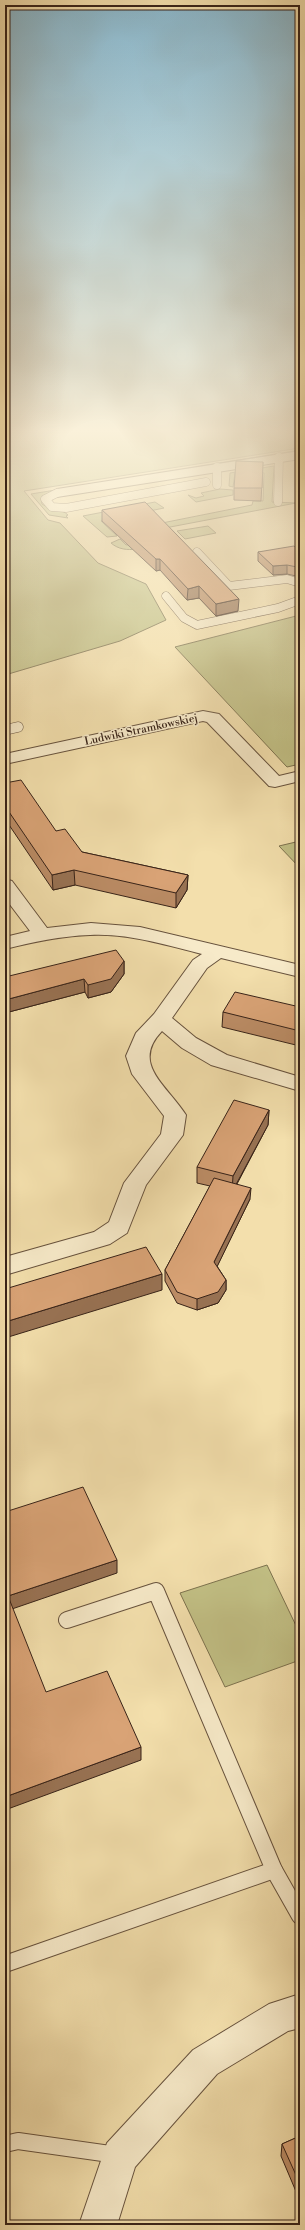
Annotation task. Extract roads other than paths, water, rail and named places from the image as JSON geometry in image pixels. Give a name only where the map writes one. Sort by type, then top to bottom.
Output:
[{"type":"street","name":"Ludwiki Stramkowskiej","points":[[5,759],[203,716],[213,718],[275,782],[300,776]]},
{"type":"street","points":[[5,885],[42,934]]},
{"type":"street","points":[[5,943],[42,934],[91,930],[140,933],[216,953],[300,971]]},
{"type":"street","points":[[5,1266],[102,1238],[119,1227],[135,1183],[172,1135],[175,1115],[143,1074],[138,1056],[143,1038],[161,1018],[200,964],[216,953]]},
{"type":"street","points":[[161,1018],[189,1043],[219,1060],[300,1084]]},
{"type":"street","points":[[98,2225],[120,2156],[205,2062],[281,2016],[300,2010]]},
{"type":"lane","points":[[197,552],[229,586],[287,579],[300,584]]},
{"type":"lane","points":[[166,596],[184,618],[197,625],[278,608],[300,600]]},
{"type":"lane","points":[[5,730],[18,727]]},
{"type":"lane","points":[[67,1620],[156,1591],[274,1870],[300,1916]]},
{"type":"lane","points":[[5,1964],[274,1870]]},
{"type":"lane","points":[[5,2144],[18,2140],[120,2156]]}]
